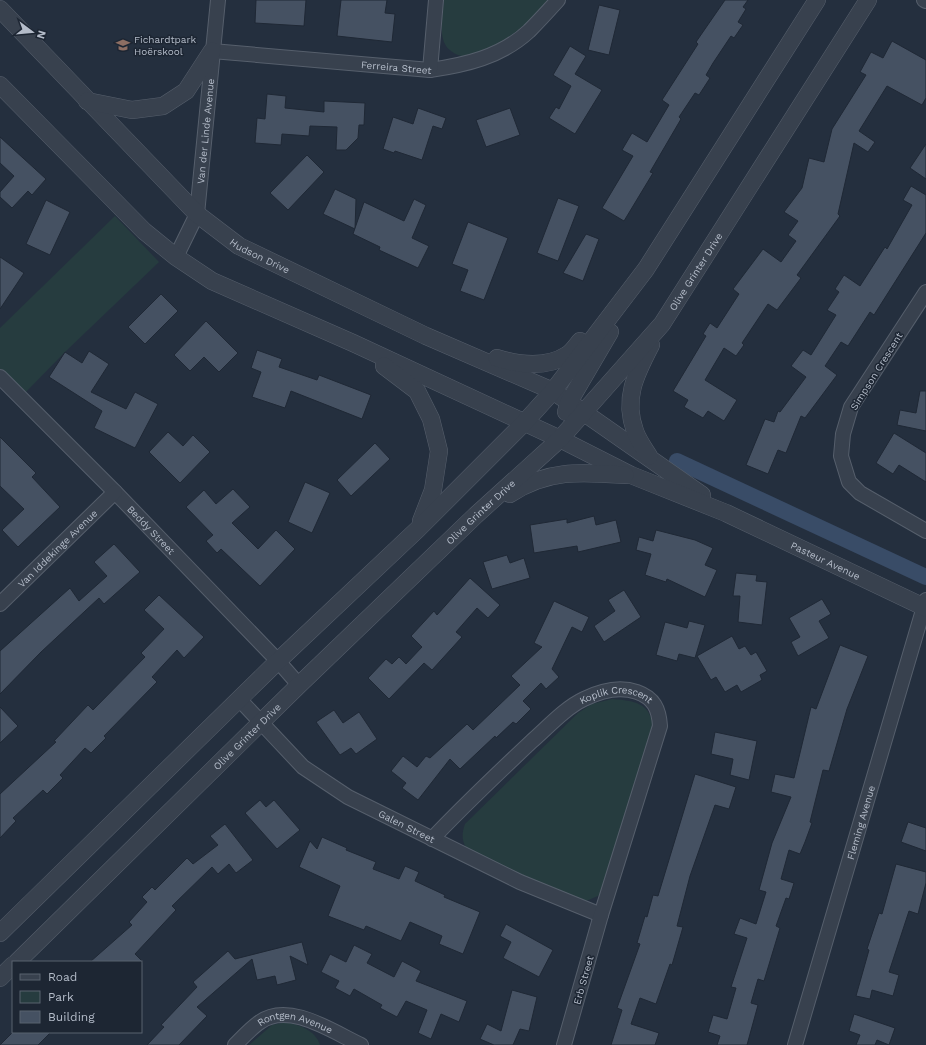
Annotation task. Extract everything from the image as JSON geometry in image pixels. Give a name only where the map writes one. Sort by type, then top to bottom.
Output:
[{"type":"street","name":"Van der Linde Avenue","points":[[176,257],[197,214],[218,0]]},
{"type":"street","points":[[430,70],[436,0]]},
{"type":"street","name":"Ferreira Street","points":[[212,51],[430,70],[462,66],[494,55],[527,33],[558,0]]},
{"type":"street","points":[[0,85],[144,231],[176,257],[212,281],[353,343],[560,439],[569,402],[646,269],[817,0]]},
{"type":"street","name":"Olive Grinter Drive","points":[[17,961],[299,685],[476,515],[560,439],[662,324],[868,0]]},
{"type":"street","name":"Hudson Drive","points":[[0,9],[197,214],[239,246],[426,336],[553,391],[583,413]]},
{"type":"street","points":[[87,101],[132,110],[163,106],[186,92],[212,51]]},
{"type":"street","points":[[426,336],[507,362],[545,364],[568,355],[646,269]]},
{"type":"street","points":[[0,933],[278,660],[418,529],[524,423],[553,391],[646,269]]},
{"type":"street","name":"Simpson Crescent","points":[[926,292],[851,407],[843,434],[841,456],[849,482],[860,493],[926,531]]},
{"type":"street","points":[[651,460],[635,432],[629,409],[633,380],[662,324]]},
{"type":"street","points":[[353,343],[417,391],[431,419],[439,451],[434,490],[418,529]]},
{"type":"street","name":"Beddy Street","points":[[0,377],[115,492],[278,660],[299,685]]},
{"type":"street","name":"Pasteur Avenue","points":[[583,413],[726,513]]},
{"type":"street","name":"Pasteur Avenue","points":[[560,439],[631,475],[726,513],[925,605]]},
{"type":"street","points":[[476,515],[523,485],[542,478],[562,473],[579,472],[631,475]]},
{"type":"street","name":"Van Iddekinge Avenue","points":[[0,604],[115,492]]},
{"type":"street","name":"Fleming Avenue","points":[[795,1045],[925,605]]},
{"type":"street","name":"Koplik Crescent","points":[[432,839],[473,795],[571,707],[583,699],[609,690],[633,690],[644,694],[657,706],[660,726],[601,915]]},
{"type":"street","name":"Galen Street","points":[[239,699],[303,767],[348,797],[520,882],[601,915]]},
{"type":"street","name":"Erb Street","points":[[564,1045],[601,915]]},
{"type":"street","points":[[0,978],[12,966]]},
{"type":"street","name":"Rontgen Avenue","points":[[235,1045],[260,1021],[275,1016],[288,1014],[307,1020],[361,1045]]},
{"type":"green space","points":[[444,0],[547,0],[533,17],[512,35],[489,49],[465,56],[456,54],[450,50],[444,41],[442,35],[442,23]]},
{"type":"green space","points":[[115,216],[159,262],[65,352],[23,395],[0,371],[0,328]]},
{"type":"green space","points":[[612,699],[637,703],[647,710],[653,724],[654,734],[600,895],[584,902],[472,856],[463,841],[465,824],[578,713],[592,704]]},
{"type":"green space","points":[[287,1022],[307,1029],[315,1036],[320,1045],[249,1045],[272,1025]]},
{"type":"building","points":[[256,0],[306,0],[304,26],[255,23]]},
{"type":"building","points":[[341,0],[387,0],[385,13],[395,14],[392,42],[337,36]]},
{"type":"building","points":[[725,0],[748,0],[743,7],[746,9],[738,22],[743,25],[734,38],[731,36],[713,63],[706,75],[710,78],[699,95],[695,93],[679,117],[681,119],[650,172],[653,173],[624,221],[602,208],[633,156],[622,150],[632,133],[647,142],[669,105],[662,100],[698,44],[696,42]]},
{"type":"building","points":[[599,5],[620,10],[609,55],[588,50]]},
{"type":"building","points":[[892,41],[926,60],[926,98],[922,105],[887,86],[859,131],[875,142],[868,152],[854,143],[838,214],[840,216],[797,275],[801,278],[777,310],[768,304],[742,343],[744,345],[736,356],[724,348],[705,380],[737,400],[724,421],[708,411],[703,418],[684,407],[688,400],[673,391],[706,336],[703,334],[710,323],[717,328],[739,294],[733,289],[763,249],[781,262],[796,241],[788,235],[798,221],[784,212],[802,188],[809,158],[824,162],[832,129],[866,75],[860,72],[871,52],[883,58]]},
{"type":"building","points":[[570,46],[586,56],[575,74],[602,90],[575,134],[549,118],[556,107],[559,109],[571,86],[553,75]]},
{"type":"building","points":[[267,94],[286,96],[285,108],[324,112],[324,101],[365,103],[364,125],[359,125],[358,138],[346,150],[336,150],[337,127],[310,126],[309,136],[282,134],[281,145],[255,143],[257,118],[265,119]]},
{"type":"building","points":[[418,108],[446,118],[442,129],[433,126],[422,160],[395,151],[394,153],[383,149],[393,117],[413,124]]},
{"type":"building","points":[[510,108],[520,135],[486,147],[476,120]]},
{"type":"building","points":[[0,137],[46,179],[32,195],[28,191],[12,208],[0,197],[0,192],[14,176],[0,163]]},
{"type":"building","points":[[926,144],[926,179],[910,168]]},
{"type":"building","points":[[307,155],[324,172],[288,210],[270,193]]},
{"type":"building","points":[[911,186],[926,195],[926,233],[874,315],[870,312],[848,346],[841,342],[825,366],[837,375],[805,418],[801,416],[786,453],[778,450],[768,474],[746,465],[765,419],[774,422],[778,411],[780,412],[806,377],[791,366],[803,350],[811,355],[836,315],[827,310],[839,292],[835,289],[844,275],[860,286],[885,247],[887,249],[912,205],[903,200]]},
{"type":"building","points":[[335,189],[356,199],[355,229],[323,214]]},
{"type":"building","points":[[558,198],[579,206],[558,261],[537,253]]},
{"type":"building","points":[[414,199],[426,205],[412,238],[429,246],[418,268],[379,250],[380,247],[353,234],[364,202],[404,221]]},
{"type":"building","points":[[46,200],[70,212],[50,255],[26,244]]},
{"type":"building","points":[[468,222],[508,238],[484,300],[460,291],[468,270],[452,264]]},
{"type":"building","points":[[586,234],[599,239],[583,281],[563,273]]},
{"type":"building","points":[[0,257],[24,273],[0,309]]},
{"type":"building","points":[[161,294],[178,311],[145,344],[128,327]]},
{"type":"building","points":[[206,321],[238,353],[219,372],[204,357],[190,371],[174,355]]},
{"type":"building","points":[[257,350],[282,359],[279,367],[317,380],[319,375],[371,395],[362,419],[291,391],[285,408],[252,397],[261,372],[251,368]]},
{"type":"building","points":[[89,351],[109,364],[91,392],[126,409],[135,392],[158,404],[135,448],[94,428],[102,411],[49,377],[65,352],[82,363]]},
{"type":"building","points":[[920,391],[926,391],[926,431],[897,425],[900,410],[916,413]]},
{"type":"building","points":[[168,432],[183,446],[193,435],[210,452],[180,483],[149,452]]},
{"type":"building","points":[[894,433],[926,453],[926,482],[899,465],[893,474],[876,463]]},
{"type":"building","points":[[0,437],[36,473],[32,477],[60,507],[18,547],[2,530],[24,509],[0,486]]},
{"type":"building","points":[[375,443],[390,459],[351,496],[337,480]]},
{"type":"building","points":[[305,482],[330,493],[312,533],[288,522]]},
{"type":"building","points":[[233,489],[250,507],[232,523],[258,549],[276,530],[295,549],[260,586],[221,549],[217,553],[206,541],[213,535],[186,507],[204,490],[216,504]]},
{"type":"building","points":[[594,516],[596,525],[616,520],[621,542],[578,552],[577,546],[534,553],[530,525],[567,519],[567,523]]},
{"type":"building","points":[[656,530],[695,540],[713,548],[705,565],[717,570],[705,597],[667,579],[666,582],[645,575],[651,554],[636,550],[639,537],[653,541]]},
{"type":"building","points":[[114,544],[140,572],[104,604],[99,598],[41,652],[0,694],[0,651],[70,588],[79,601],[107,576],[94,562]]},
{"type":"building","points":[[507,555],[510,563],[524,558],[530,578],[492,589],[483,562]]},
{"type":"building","points":[[736,573],[757,575],[756,581],[767,582],[762,625],[738,622],[740,596],[733,596]]},
{"type":"building","points":[[470,578],[500,605],[488,618],[477,608],[456,632],[462,637],[432,670],[424,663],[389,699],[368,678],[386,659],[392,664],[399,657],[406,664],[422,647],[411,636],[434,611],[437,615]]},
{"type":"building","points":[[624,590],[641,617],[604,642],[594,626],[615,611],[608,600]]},
{"type":"building","points":[[159,595],[204,637],[184,658],[177,650],[152,677],[157,682],[104,736],[106,738],[91,753],[85,748],[60,775],[63,778],[47,794],[43,790],[13,818],[16,821],[0,838],[0,794],[56,742],[54,741],[88,705],[93,710],[145,657],[141,653],[164,629],[144,610]]},
{"type":"building","points":[[822,599],[831,614],[819,621],[829,638],[798,656],[791,642],[800,637],[789,618]]},
{"type":"building","points":[[554,601],[589,617],[582,632],[572,627],[552,669],[559,677],[546,689],[541,683],[523,701],[531,709],[516,724],[513,722],[496,738],[495,736],[460,769],[450,759],[418,800],[402,788],[406,783],[391,771],[403,756],[417,767],[426,756],[430,758],[467,724],[473,730],[520,685],[511,676],[542,647],[534,643]]},
{"type":"building","points":[[689,621],[705,625],[695,658],[679,654],[677,661],[656,655],[665,622],[687,628]]},
{"type":"building","points":[[732,636],[739,649],[745,646],[751,655],[756,652],[767,671],[760,675],[762,680],[741,692],[737,685],[725,692],[716,677],[711,680],[697,656]]},
{"type":"building","points":[[840,645],[868,656],[847,709],[829,771],[823,770],[810,822],[812,823],[805,842],[800,854],[789,850],[781,879],[794,883],[789,899],[786,898],[776,926],[780,928],[764,981],[758,979],[751,1003],[758,1005],[747,1045],[717,1045],[720,1036],[708,1032],[713,1015],[727,1019],[736,988],[731,987],[747,938],[734,934],[740,918],[756,924],[766,892],[759,890],[772,843],[791,797],[771,792],[775,774],[794,778],[811,707],[816,709]]},
{"type":"building","points":[[0,707],[18,726],[0,743]]},
{"type":"building","points":[[334,710],[343,723],[359,712],[377,739],[356,754],[351,748],[340,755],[316,722]]},
{"type":"building","points":[[715,732],[757,741],[749,780],[730,775],[733,759],[711,754]]},
{"type":"building","points":[[695,774],[736,787],[729,809],[715,805],[690,876],[677,926],[683,927],[672,965],[670,964],[656,1004],[640,998],[631,1024],[659,1033],[655,1045],[611,1045],[622,1010],[617,1008],[640,944],[637,943],[645,916],[647,917],[653,895],[658,896]]},
{"type":"building","points":[[260,800],[266,807],[274,800],[300,830],[277,849],[245,813]]},
{"type":"building","points":[[908,822],[926,828],[926,851],[901,842]]},
{"type":"building","points":[[225,824],[253,860],[236,873],[229,864],[218,874],[212,867],[172,906],[176,910],[135,954],[142,961],[91,961],[132,925],[129,922],[147,902],[142,897],[152,887],[155,890],[187,858],[193,864],[218,845],[210,836]]},
{"type":"building","points":[[322,837],[347,848],[346,850],[376,862],[373,869],[399,879],[405,866],[419,872],[415,881],[445,895],[444,897],[480,912],[463,954],[439,944],[442,936],[410,922],[401,941],[366,926],[364,930],[328,916],[340,886],[299,867],[310,841],[317,849]]},
{"type":"building","points":[[896,864],[926,872],[926,883],[918,914],[909,911],[889,972],[899,975],[893,996],[872,990],[870,999],[856,996],[869,950],[867,949],[879,913],[882,914]]},
{"type":"building","points":[[506,924],[553,950],[539,977],[503,958],[511,942],[500,936]]},
{"type":"building","points":[[302,942],[308,965],[290,956],[296,980],[277,985],[275,976],[257,980],[252,959],[197,1007],[207,1016],[179,1045],[147,1045],[164,1027],[161,1025],[197,987],[193,982],[228,951],[235,959]]},
{"type":"building","points":[[354,945],[372,954],[367,963],[394,977],[402,961],[421,971],[416,981],[467,1001],[459,1022],[441,1014],[431,1039],[418,1033],[427,1010],[406,1001],[397,1017],[380,1008],[382,1005],[354,989],[350,996],[335,988],[339,981],[321,972],[330,954],[346,962]]},
{"type":"building","points":[[512,990],[537,997],[529,1031],[520,1029],[513,1045],[494,1045],[480,1039],[487,1024],[501,1031]]},
{"type":"building","points":[[854,1014],[895,1028],[889,1045],[877,1040],[875,1045],[856,1045],[860,1035],[849,1031]]},
{"type":"building","points":[[12,1033],[50,1033],[38,1045],[0,1045]]},
{"type":"waterway","points":[[677,461],[926,577]]},
{"type":"place","name":"Fichardtpark Hoërskool","points":[[123,45]]}]
